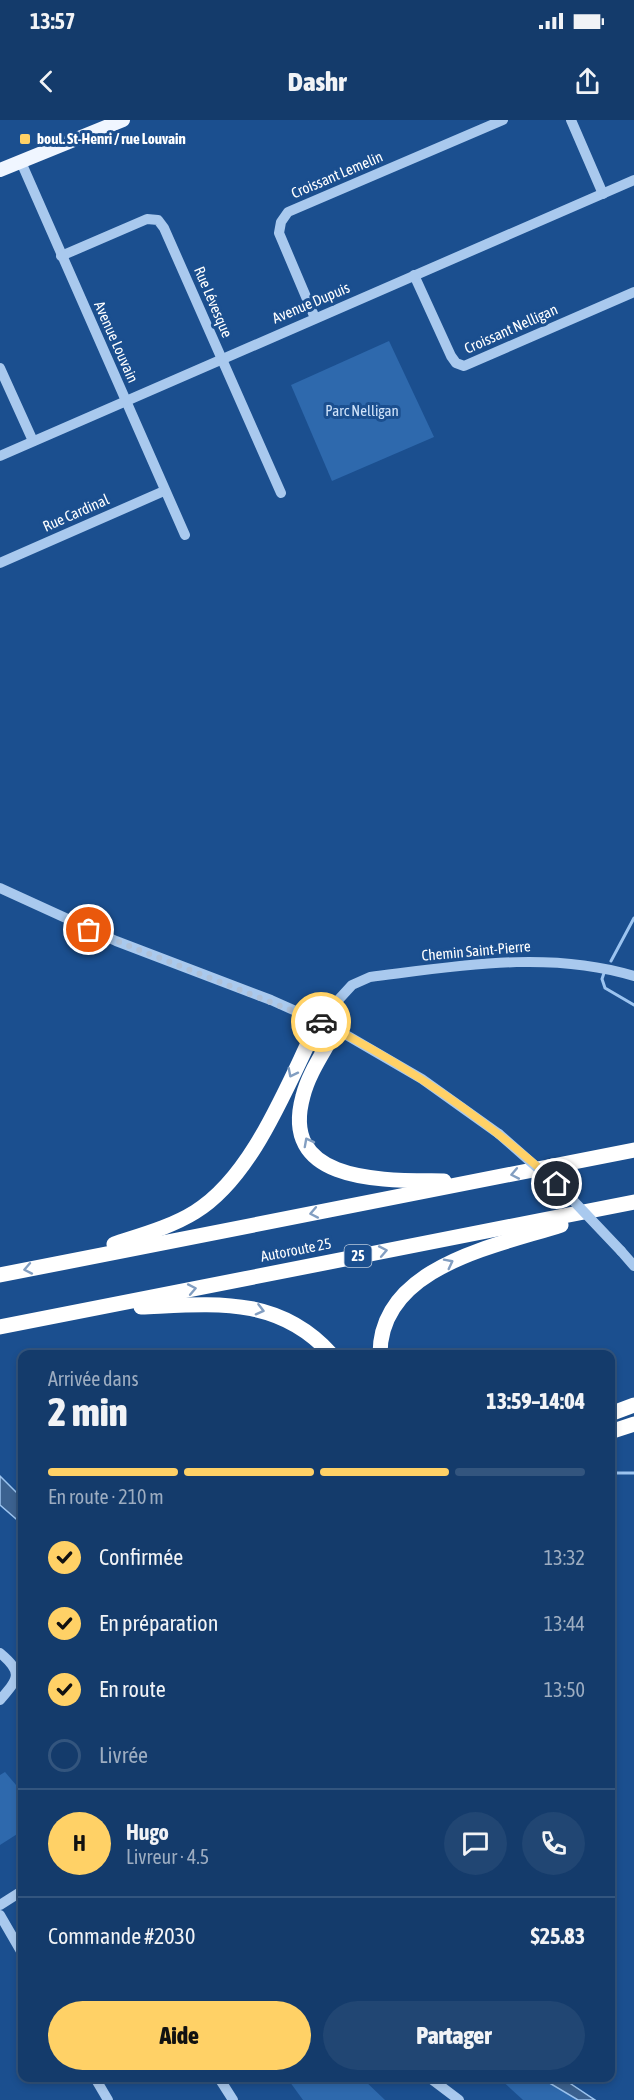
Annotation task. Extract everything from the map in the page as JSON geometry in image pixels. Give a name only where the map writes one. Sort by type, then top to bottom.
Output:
[{"type":"highway","points":[[57,1263],[170,1224],[195,1212],[217,1195],[232,1181],[251,1155],[319,1021]]},
{"type":"highway","points":[[336,1029],[308,1082],[302,1101],[302,1129],[313,1152],[334,1170],[357,1177],[474,1182]]},
{"type":"highway","points":[[0,1275],[634,1150]]},
{"type":"highway","points":[[381,1350],[383,1332],[392,1312],[408,1291],[429,1275],[472,1253],[628,1203]]},
{"type":"highway","name":"Autoroute 25","points":[[0,1327],[628,1203]]},
{"type":"highway","points":[[93,1308],[216,1304],[249,1308],[278,1315],[296,1324],[326,1350]]},
{"type":"highway","points":[[615,1412],[634,1405]]},
{"type":"highway","points":[[615,1430],[634,1424]]},
{"type":"main road","points":[[0,170],[104,124],[123,120]]},
{"type":"street","name":"Croissant Lemelin","points":[[315,318],[279,233],[281,222],[288,213],[503,120]]},
{"type":"street","points":[[571,120],[603,194]]},
{"type":"street","name":"Avenue Louvain","points":[[21,162],[184,535]]},
{"type":"street","name":"Avenue Dupuis","points":[[0,456],[634,180]]},
{"type":"street","name":"Rue Lévesque","points":[[61,256],[147,219],[159,220],[281,493]]},
{"type":"street","name":"Croissant Nelligan","points":[[414,275],[451,356],[456,363],[464,366],[634,292]]},
{"type":"street","points":[[0,368],[33,441]]},
{"type":"street","name":"Rue Cardinal","points":[[0,563],[164,491]]},
{"type":"street","points":[[0,888],[116,941],[319,1021],[436,1088],[499,1134],[566,1193],[634,1266]]},
{"type":"street","name":"Chemin Saint-Pierre","points":[[319,1021],[348,989],[363,979],[434,969],[549,960],[590,965],[634,976]]},
{"type":"street","points":[[333,1008],[336,1029]]},
{"type":"street","points":[[0,1653],[13,1664],[16,1672],[16,1682],[0,1700]]},
{"type":"street","points":[[0,1905],[18,1894]]},
{"type":"street","points":[[0,1915],[18,1946]]},
{"type":"street","points":[[97,2082],[108,2100]]},
{"type":"street","points":[[222,2082],[233,2100]]},
{"type":"street","points":[[435,2082],[459,2100]]},
{"type":"green space","name":"Parc Nelligan","points":[[389,341],[434,437],[332,481],[291,385]]},
{"type":"green space","points":[[5,1772],[18,1787],[18,1834],[0,1845],[0,1775]]},
{"type":"green space","points":[[290,2082],[366,2082],[385,2100],[303,2100]]},
{"type":"green space","points":[[503,2082],[548,2082],[578,2100],[523,2100]]},
{"type":"shaded area","points":[[0,1476],[18,1494],[18,1521],[0,1505]]},
{"type":"shaded area","points":[[548,2082],[568,2082],[595,2100],[578,2100]]},
{"type":"waterway","points":[[611,961],[634,918]]},
{"type":"waterway","points":[[604,973],[602,979],[605,988],[634,1005]]},
{"type":"waterway","points":[[615,1473],[634,1473]]},
{"type":"way so far","points":[[89,930],[321,1022]]},
{"type":"place","name":"boul. St-Henri / rue Louvain","points":[[25,139]]},
{"type":"route","points":[[321,1022],[396,1063],[474,1114],[557,1184]]}]
